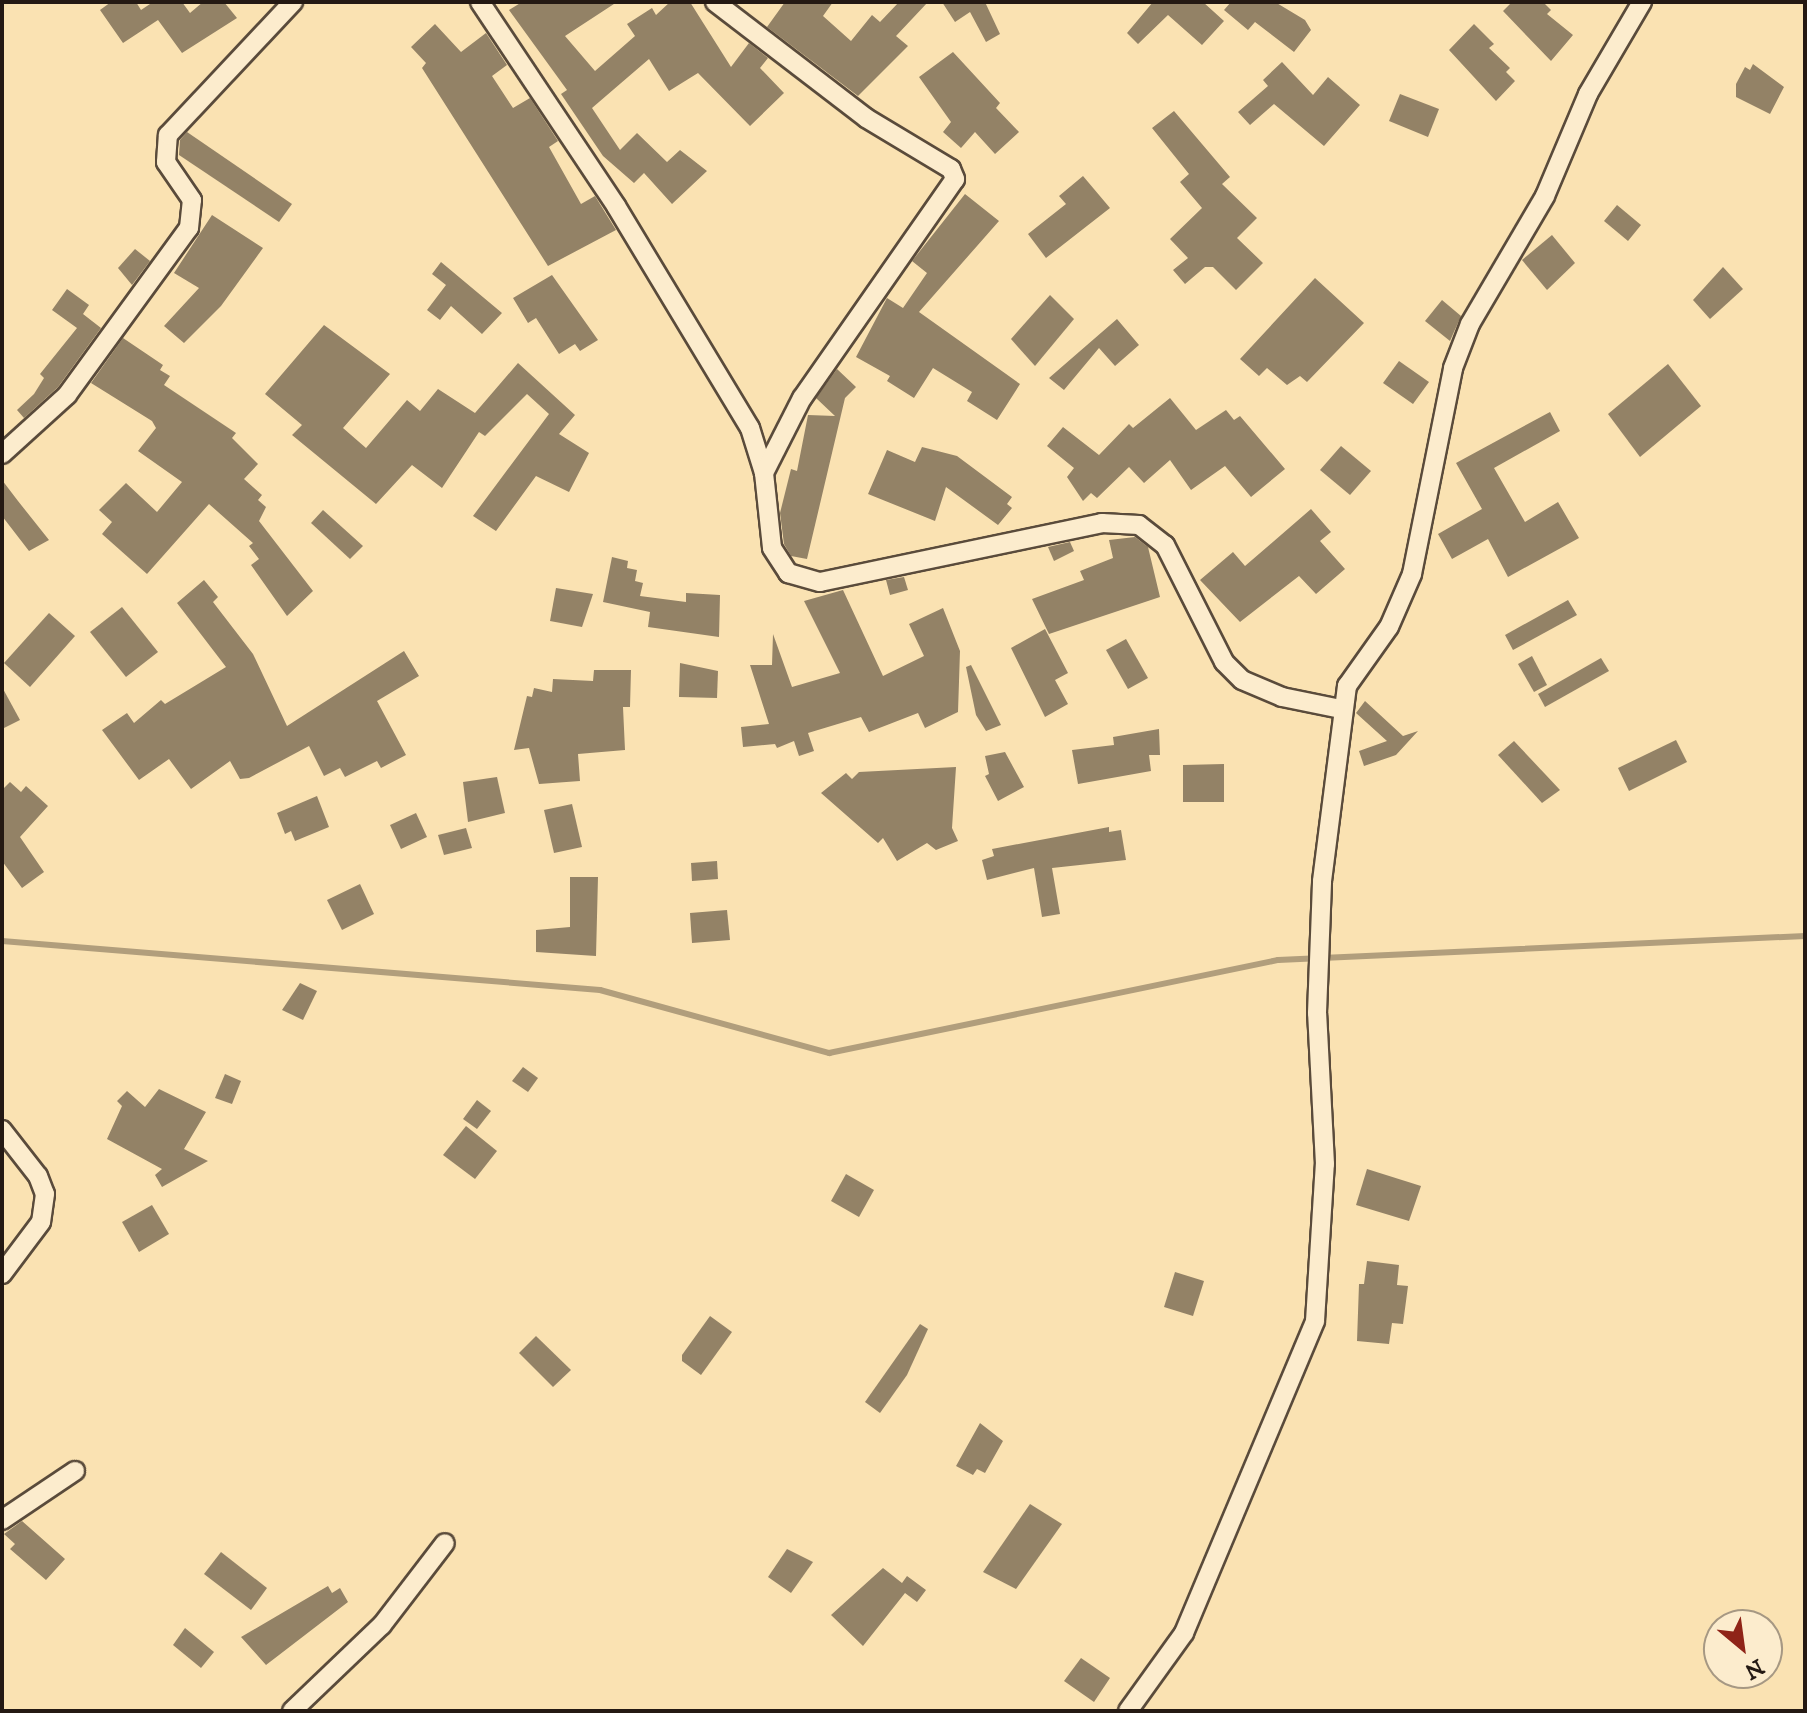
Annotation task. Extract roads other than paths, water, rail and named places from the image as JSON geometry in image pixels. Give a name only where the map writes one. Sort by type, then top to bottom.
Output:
[{"type":"street","points":[[2,454],[67,395],[189,228],[192,200],[166,162],[168,135],[293,2]]},
{"type":"street","points":[[480,2],[624,219],[750,428],[764,473],[772,548],[788,573],[820,582],[1102,523],[1139,525],[1165,545],[1224,662],[1242,680],[1282,697],[1341,709]]},
{"type":"street","points":[[715,2],[866,118],[951,169],[955,179],[802,398],[764,473]]},
{"type":"street","points":[[1128,1711],[1184,1633],[1315,1321],[1325,1164],[1317,1013],[1322,881],[1341,709],[1347,686],[1389,627],[1412,574],[1453,368],[1470,324],[1545,196],[1588,94],[1642,2]]},
{"type":"street","points":[[2,1130],[38,1176],[45,1194],[41,1222],[2,1274]]},
{"type":"street","points":[[2,1520],[75,1471]]},
{"type":"street","points":[[292,1711],[382,1625],[445,1543]]},
{"type":"waterway","points":[[2,941],[600,990],[829,1053],[1278,960],[1805,936]]}]
